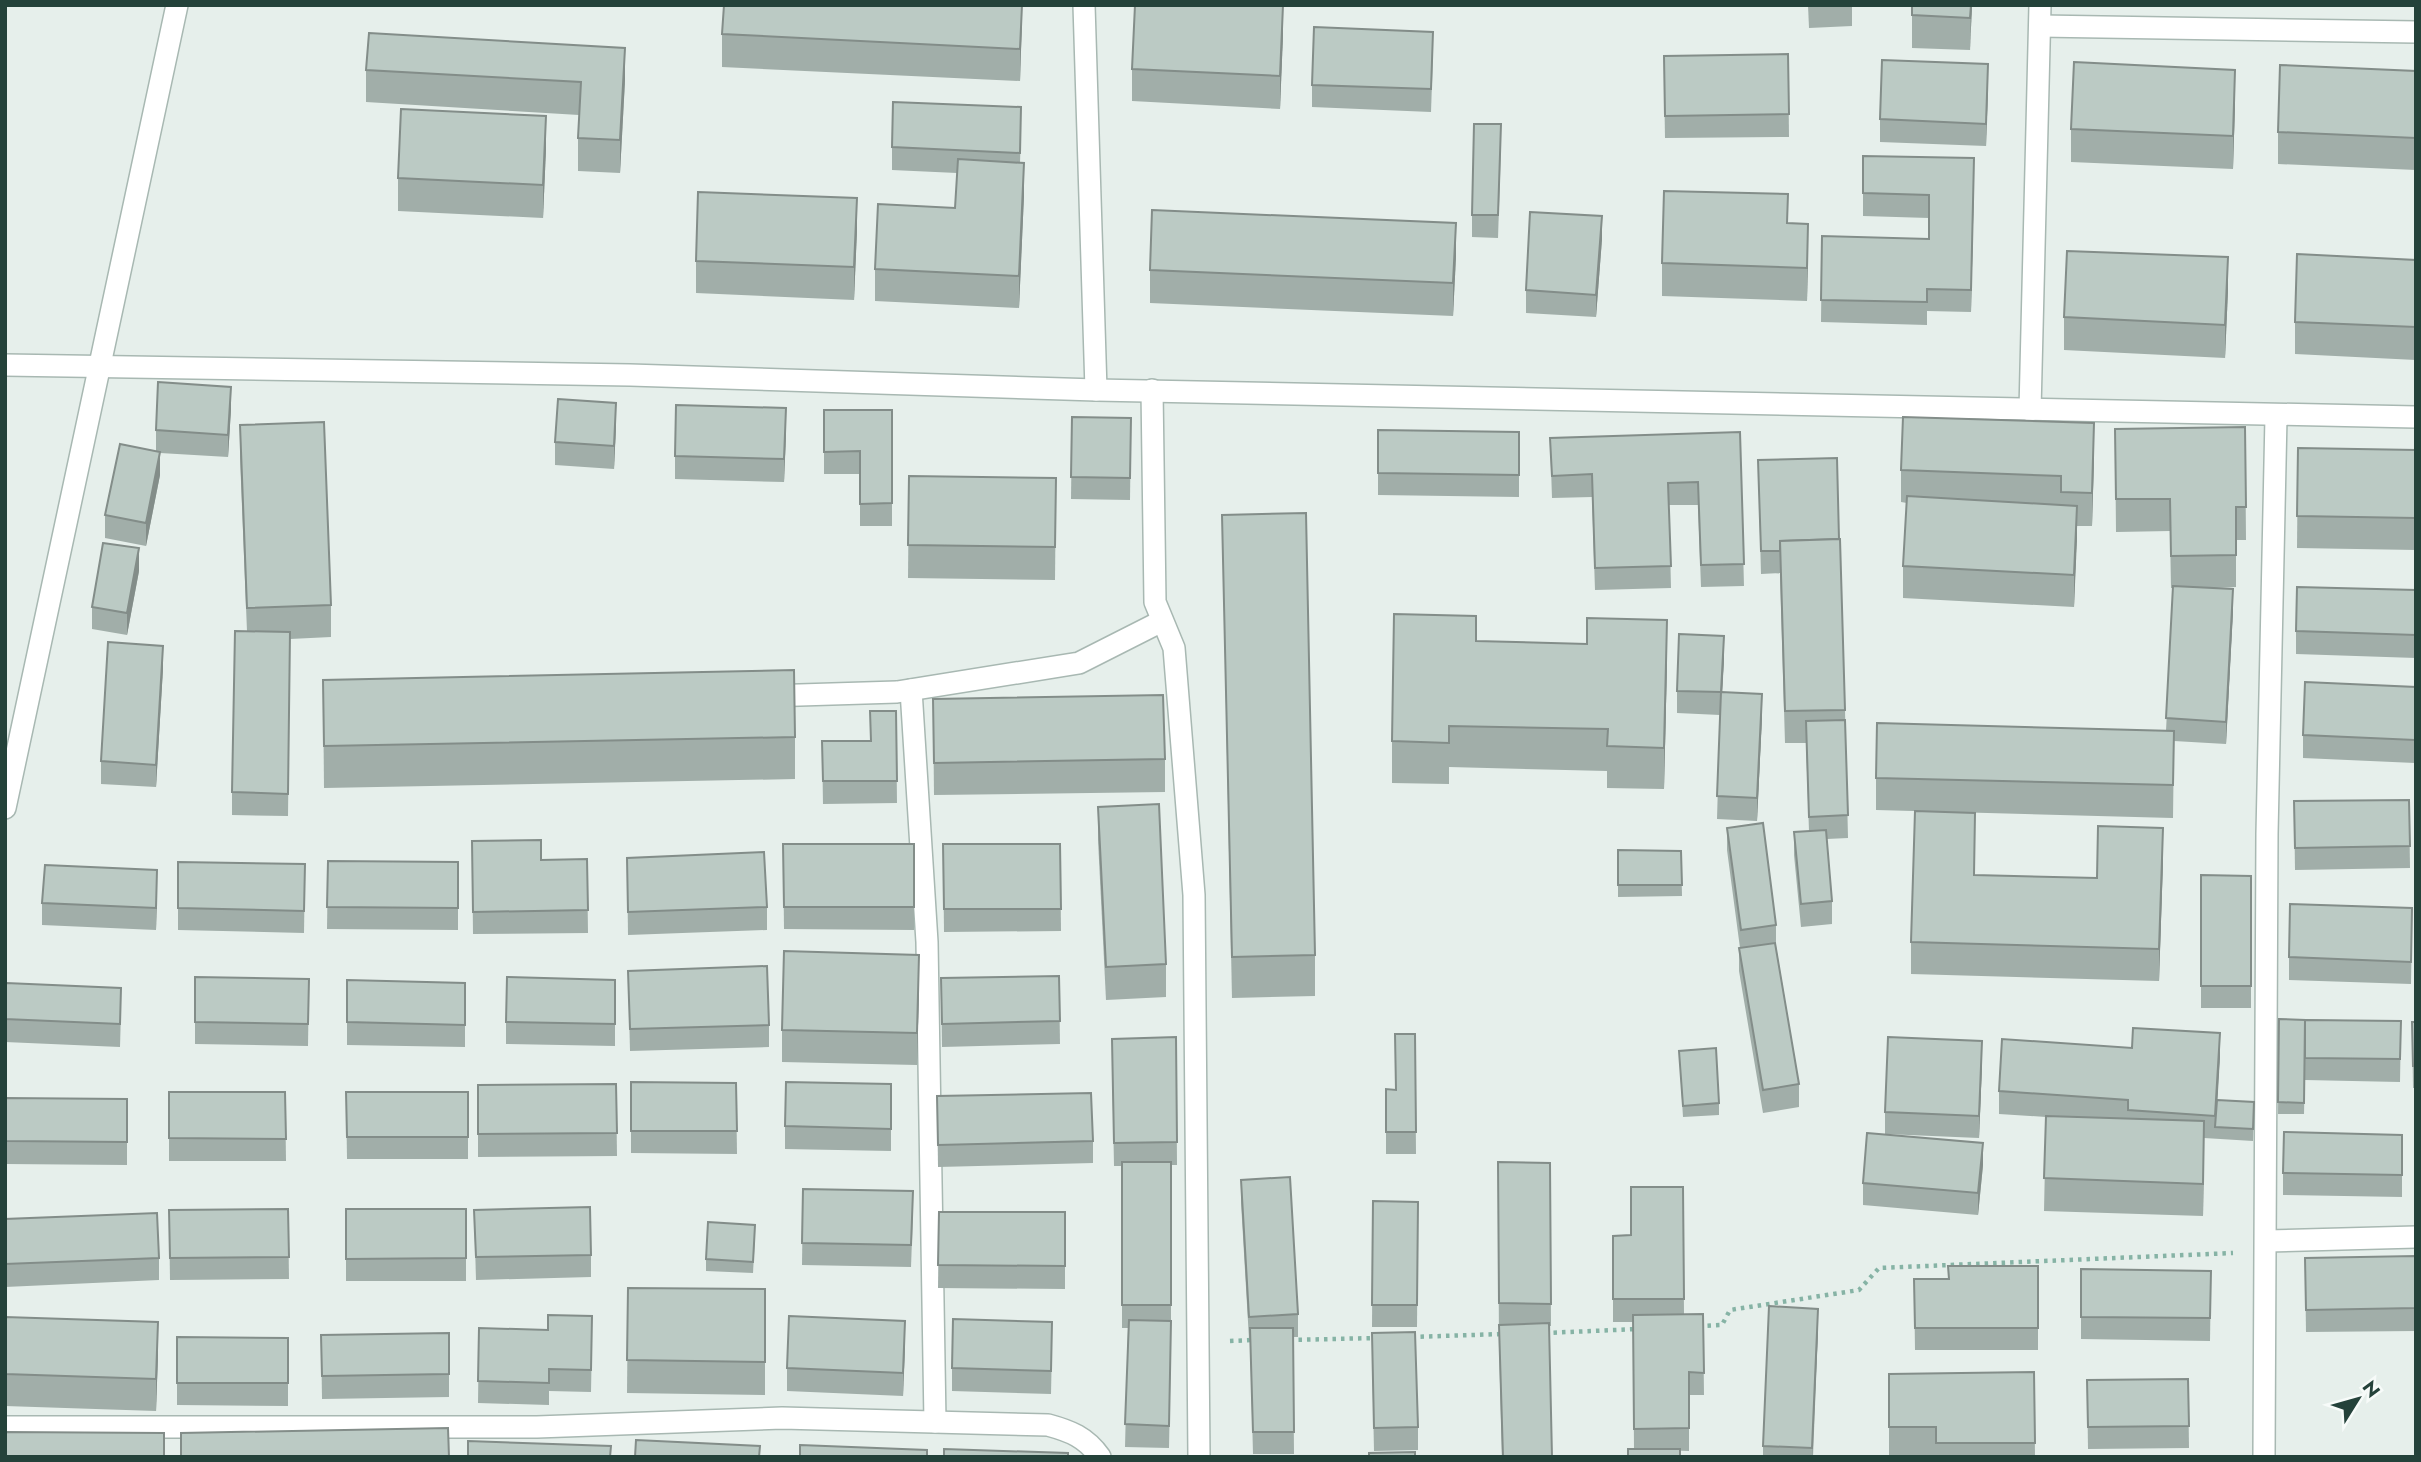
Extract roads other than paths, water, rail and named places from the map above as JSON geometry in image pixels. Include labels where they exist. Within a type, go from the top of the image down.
[{"type":"street","points":[[5,808],[177,5]]},
{"type":"street","points":[[1084,5],[1096,390]]},
{"type":"street","points":[[2030,410],[2040,15],[2416,32]]},
{"type":"street","points":[[5,365],[630,375],[1096,390],[2276,417],[2416,417]]},
{"type":"street","points":[[1152,390],[1155,602],[1174,648],[1194,895],[1199,1457]]},
{"type":"street","points":[[2264,1457],[2267,834],[2276,417]]},
{"type":"street","points":[[744,696],[911,690],[1079,663],[1162,621]]},
{"type":"street","points":[[911,690],[927,942],[935,1422]]},
{"type":"street","points":[[2267,1246],[2416,1237]]},
{"type":"street","points":[[5,1427],[537,1427],[782,1418],[1048,1424],[1072,1432],[1091,1444],[1100,1457]]}]
